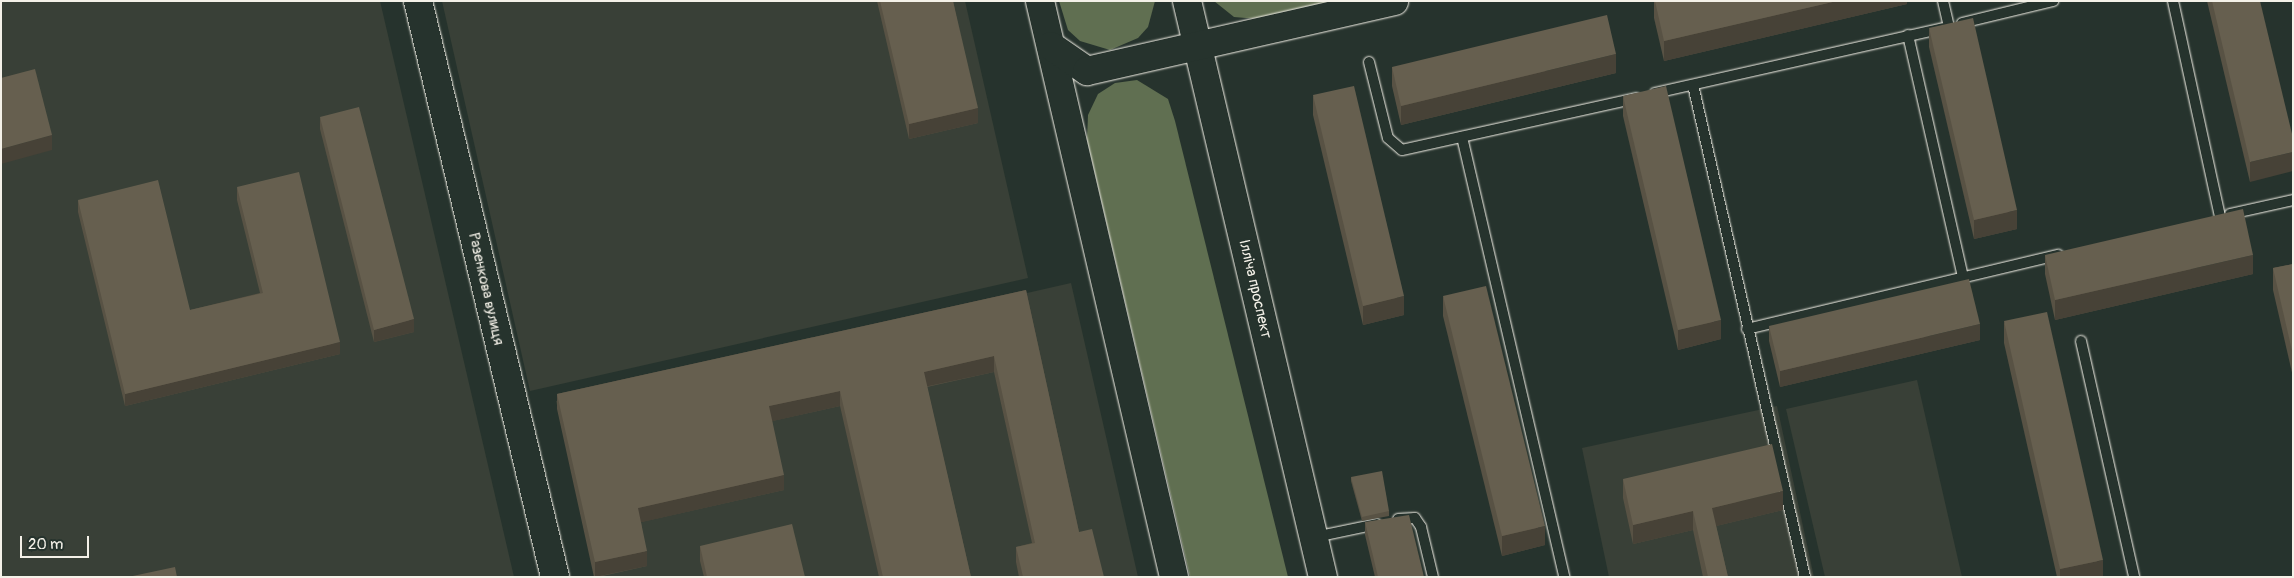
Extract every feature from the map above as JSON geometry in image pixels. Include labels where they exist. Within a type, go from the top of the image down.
[{"type":"main road","name":"Разенкова вулиця","points":[[418,1],[555,577]]},
{"type":"main road","points":[[1040,1],[1174,577]]},
{"type":"main road","name":"Ілліча проспект","points":[[1187,1],[1324,577]]},
{"type":"main road","points":[[1051,46],[1087,71],[1394,1]]},
{"type":"lane","points":[[1943,1],[1949,26]]},
{"type":"lane","points":[[1369,62],[1388,138],[1402,150],[1908,36],[2053,1]]},
{"type":"lane","points":[[2173,1],[2215,217],[2293,200]]},
{"type":"lane","points":[[1908,36],[1963,278]]},
{"type":"lane","points":[[1693,84],[1805,577]]},
{"type":"lane","points":[[1462,137],[1564,577]]},
{"type":"lane","points":[[1748,330],[2068,253]]},
{"type":"lane","points":[[2081,341],[2134,577]]},
{"type":"lane","points":[[1314,537],[1415,518],[1433,577]]},
{"type":"shaded area","points":[[1,1],[380,1],[514,577],[1,577]]},
{"type":"shaded area","points":[[442,1],[965,1],[1028,278],[530,391]]},
{"type":"shaded area","points":[[1071,283],[1138,577],[598,577],[556,401]]},
{"type":"shaded area","points":[[1917,380],[1962,577],[1825,577],[1786,409]]},
{"type":"shaded area","points":[[1777,406],[1814,577],[1609,577],[1582,448]]},
{"type":"green space","points":[[1059,1],[1155,1],[1148,27],[1138,38],[1110,50],[1080,41],[1068,30]]},
{"type":"green space","points":[[1214,1],[1334,1],[1258,19],[1234,17]]},
{"type":"green space","points":[[1137,80],[1168,99],[1175,121],[1288,577],[1190,577],[1087,140],[1088,115],[1098,94],[1115,83]]},
{"type":"building","points":[[880,1],[953,1],[978,108],[909,124]]},
{"type":"building","points":[[1655,1],[1837,1],[1664,41]]},
{"type":"building","points":[[2212,1],[2260,1],[2293,138],[2293,152],[2250,162]]},
{"type":"building","points":[[1607,15],[1616,54],[1401,106],[1392,67]]},
{"type":"building","points":[[1973,18],[2017,210],[1974,220],[1929,28]]},
{"type":"building","points":[[35,69],[52,135],[1,149],[1,78]]},
{"type":"building","points":[[1354,86],[1404,296],[1363,306],[1313,95]]},
{"type":"building","points":[[1666,86],[1721,320],[1678,330],[1623,96]]},
{"type":"building","points":[[359,107],[414,319],[374,330],[320,117]]},
{"type":"building","points":[[299,172],[340,342],[125,394],[78,200],[158,180],[190,310],[263,293],[237,187]]},
{"type":"building","points":[[2243,209],[2253,255],[2055,300],[2045,255]]},
{"type":"building","points":[[2293,264],[2293,355],[2273,268]]},
{"type":"building","points":[[1969,279],[1980,324],[1780,371],[1769,326]]},
{"type":"building","points":[[1486,286],[1545,526],[1502,536],[1443,296]]},
{"type":"building","points":[[1026,290],[1079,532],[1092,529],[1104,577],[1023,577],[1016,547],[1035,543],[994,356],[924,372],[971,577],[883,577],[840,391],[769,406],[784,475],[638,508],[647,551],[595,562],[557,394]]},
{"type":"building","points":[[2047,312],[2103,560],[2060,569],[2004,321]]},
{"type":"building","points":[[1772,444],[1783,491],[1712,508],[1728,577],[1708,577],[1693,511],[1633,525],[1623,479]]},
{"type":"building","points":[[1382,471],[1389,511],[1362,517],[1351,477]]},
{"type":"building","points":[[1409,515],[1424,577],[1378,577],[1365,522]]},
{"type":"building","points":[[792,524],[805,577],[707,577],[700,546]]},
{"type":"building","points":[[175,567],[177,577],[128,577]]}]
